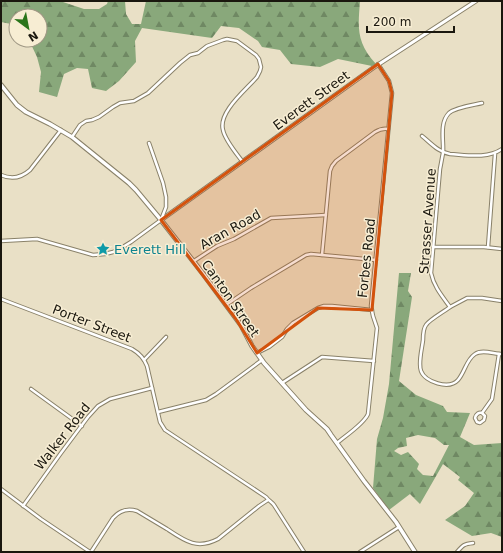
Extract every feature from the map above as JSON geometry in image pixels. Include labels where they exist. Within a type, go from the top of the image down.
[{"type":"main road","name":"Canton Street","points":[[1,85],[17,106],[72,137],[130,185],[194,261],[241,325],[262,360],[306,410],[327,429],[416,552]]},
{"type":"street","name":"Everett Street","points":[[161,220],[378,64],[476,1]]},
{"type":"street","points":[[72,137],[80,125],[86,121],[98,117],[113,106],[134,101],[148,93],[190,55],[198,53],[207,46],[227,39],[237,41],[258,57],[261,68],[256,79],[228,109],[222,124],[224,134],[242,161]]},
{"type":"street","name":"Forbes Road","points":[[337,443],[367,418],[374,361],[377,328],[372,310],[392,93],[389,81],[378,64]]},
{"type":"street","name":"Strasser Avenue","points":[[450,307],[438,292],[433,281],[431,268],[440,169],[443,152],[444,124],[450,113],[482,103]]},
{"type":"street","points":[[322,255],[330,171],[332,166],[336,161],[375,132],[388,128]]},
{"type":"street","points":[[1,175],[12,179],[26,174],[61,130]]},
{"type":"street","points":[[422,136],[436,148],[450,154],[490,155],[495,154],[502,149]]},
{"type":"street","points":[[1,241],[37,239],[52,242],[93,255],[105,254],[118,250],[131,242],[161,220],[166,207],[166,197],[163,183],[149,143]]},
{"type":"street","points":[[488,247],[495,154]]},
{"type":"street","name":"Aran Road","points":[[194,261],[217,246],[237,237],[271,218],[326,215]]},
{"type":"street","points":[[434,247],[488,247],[502,249]]},
{"type":"street","points":[[226,305],[260,282],[306,255],[311,254],[376,260]]},
{"type":"street","points":[[482,413],[485,416],[484,420],[482,422],[477,422],[475,416],[477,413],[482,413],[492,399],[500,354],[479,352],[475,354],[467,362],[458,379],[452,384],[440,384],[424,376],[421,372],[420,368],[423,335],[425,326],[450,307],[467,298],[482,298],[502,301]]},
{"type":"street","name":"Porter Street","points":[[1,299],[132,349],[144,360]]},
{"type":"street","points":[[257,353],[269,347],[282,337],[294,323],[318,308],[332,306],[372,310]]},
{"type":"street","points":[[166,337],[144,360],[162,425],[167,432],[265,496],[274,505],[304,552]]},
{"type":"street","points":[[282,384],[322,357],[374,361]]},
{"type":"street","points":[[158,412],[206,400],[262,360]]},
{"type":"street","name":"Walker Road","points":[[23,506],[93,411],[103,402],[112,398],[152,388]]},
{"type":"street","points":[[31,389],[82,426]]},
{"type":"street","points":[[1,489],[90,552],[113,518],[122,511],[137,511],[184,540],[194,544],[201,544],[218,539],[268,500]]},
{"type":"street","points":[[360,552],[399,527]]},
{"type":"street","points":[[457,552],[462,545],[473,543]]},
{"type":"highlighted area","points":[[378,64],[389,81],[392,93],[372,310],[318,308],[257,353],[236,319],[161,220]]},
{"type":"green space","points":[[1,1],[60,1],[84,9],[99,9],[107,4],[108,1],[125,1],[126,14],[132,24],[141,24],[146,1],[360,1],[359,27],[362,42],[369,56],[376,64],[372,66],[338,59],[320,67],[291,64],[280,50],[262,47],[258,41],[239,28],[221,26],[212,38],[142,28],[135,41],[136,62],[119,81],[106,91],[92,88],[88,69],[77,68],[64,74],[57,97],[39,92],[41,72],[33,48],[48,48],[48,8],[8,8],[8,23],[1,22]]},
{"type":"green space","points":[[399,273],[411,273],[408,291],[412,297],[399,381],[416,395],[443,406],[447,412],[470,413],[460,437],[474,445],[502,443],[502,537],[491,533],[472,536],[445,520],[465,506],[474,493],[458,480],[460,477],[443,464],[420,504],[410,494],[389,510],[373,488],[377,439],[383,418],[389,384]],"holes":[[[418,435],[435,438],[444,445],[449,445],[433,476],[423,475],[417,469],[419,464],[408,452],[401,455],[394,451],[398,448],[407,446],[406,438]]]},
{"type":"place","name":"Everett Hill","points":[[103,249]]}]
